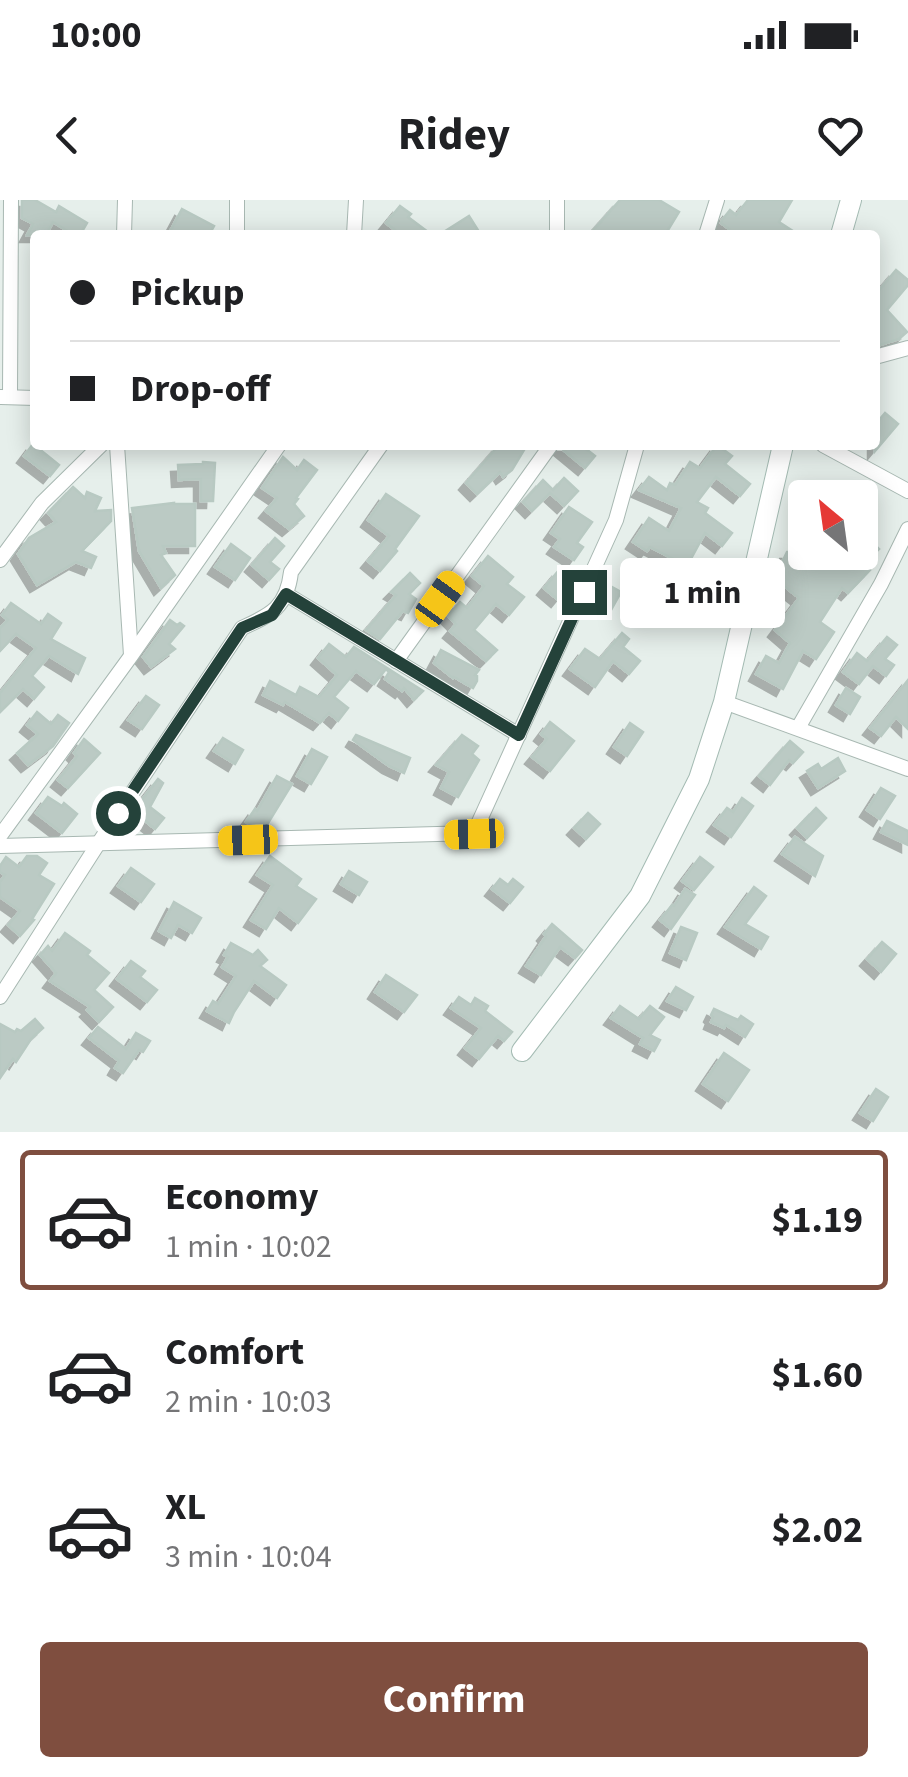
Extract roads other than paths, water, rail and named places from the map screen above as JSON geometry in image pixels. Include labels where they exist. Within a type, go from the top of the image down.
[{"type":"street","points":[[11,200],[5,397],[30,398]]},
{"type":"street","points":[[124,200],[124,230]]},
{"type":"street","points":[[237,200],[237,230]]},
{"type":"street","points":[[354,230],[356,200]]},
{"type":"street","points":[[557,200],[557,230]]},
{"type":"street","points":[[708,230],[718,200]]},
{"type":"street","points":[[842,230],[851,200]]},
{"type":"street","points":[[880,356],[908,348]]},
{"type":"street","points":[[0,560],[42,503],[96,450]]},
{"type":"street","points":[[118,450],[131,656]]},
{"type":"street","points":[[0,836],[275,450]]},
{"type":"street","points":[[0,997],[242,628],[272,615],[289,589],[291,572],[376,450]]},
{"type":"street","points":[[396,660],[547,450]]},
{"type":"street","points":[[0,846],[474,834],[616,520],[637,450]]},
{"type":"street","points":[[522,1052],[640,896],[700,779],[724,702],[782,450]]},
{"type":"street","points":[[832,450],[908,491]]},
{"type":"street","points":[[798,728],[908,529]]},
{"type":"street","points":[[286,594],[519,735]]},
{"type":"street","points":[[724,702],[903,767],[908,751]]}]
